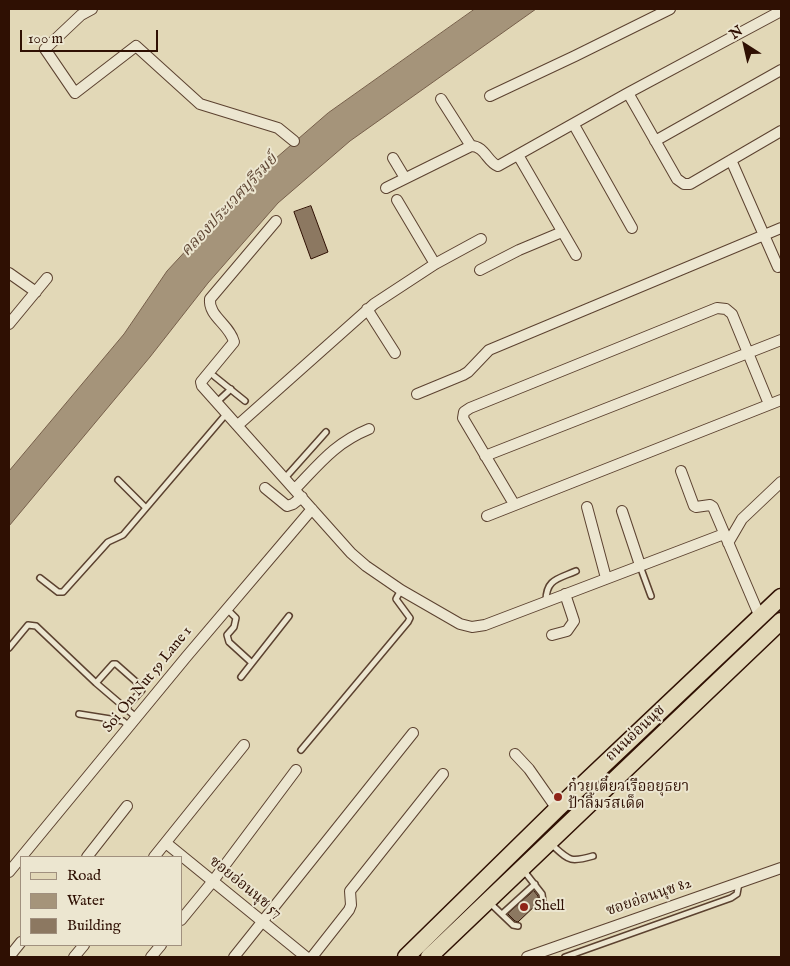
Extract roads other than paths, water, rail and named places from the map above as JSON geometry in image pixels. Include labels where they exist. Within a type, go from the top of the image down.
[{"type":"main road","name":"ถนนอ่อนนุช","points":[[406,957],[557,809],[781,597]]},
{"type":"main road","name":"ถนนอ่อนนุช","points":[[429,957],[781,621]]},
{"type":"main road","points":[[718,657],[729,670]]},
{"type":"street","points":[[92,9],[81,15],[45,49],[75,94],[136,46],[200,104],[278,128],[294,141]]},
{"type":"street","points":[[490,96],[669,9]]},
{"type":"street","points":[[386,188],[471,146],[477,146],[483,150],[492,163],[498,166],[628,93],[781,11]]},
{"type":"street","points":[[655,141],[781,70]]},
{"type":"street","points":[[628,93],[677,179],[684,184],[690,184],[781,131]]},
{"type":"street","points":[[441,99],[471,146]]},
{"type":"street","points":[[574,125],[632,228]]},
{"type":"street","points":[[518,155],[576,255]]},
{"type":"street","points":[[393,158],[405,178]]},
{"type":"street","points":[[731,160],[778,267]]},
{"type":"street","points":[[397,200],[434,264]]},
{"type":"street","points":[[276,221],[210,299],[211,310],[233,336],[234,342],[201,382],[202,386],[361,562],[401,590],[460,624],[472,627],[484,625],[640,565],[726,539],[742,520],[781,482]]},
{"type":"street","points":[[417,394],[468,372],[489,350],[781,228]]},
{"type":"street","points":[[480,270],[519,250],[562,232]]},
{"type":"street","points":[[238,425],[370,307],[434,264],[481,239]]},
{"type":"street","points":[[9,273],[36,292]]},
{"type":"street","points":[[9,324],[47,278]]},
{"type":"street","points":[[370,307],[395,353]]},
{"type":"street","points":[[514,504],[463,418],[464,412],[717,308],[726,309],[732,314],[769,404]]},
{"type":"street","points":[[485,456],[781,340]]},
{"type":"street","points":[[487,516],[781,400]]},
{"type":"street","points":[[265,488],[287,506],[293,504],[299,493],[337,446],[368,429]]},
{"type":"street","points":[[681,471],[694,506],[710,505],[713,507],[760,617]]},
{"type":"street","points":[[587,506],[606,578]]},
{"type":"street","name":"Soi On Nut 59 Lane 1","points":[[30,854],[133,722],[312,509]]},
{"type":"street","points":[[622,511],[640,565]]},
{"type":"street","points":[[552,635],[567,630],[574,621],[565,594]]},
{"type":"street","points":[[234,957],[413,733]]},
{"type":"street","points":[[155,856],[244,745]]},
{"type":"street","points":[[515,754],[529,769],[557,809]]},
{"type":"street","points":[[182,919],[213,881],[296,770]]},
{"type":"street","points":[[312,957],[349,910],[351,905],[350,891],[444,774]]},
{"type":"street","points":[[88,856],[127,806]]},
{"type":"street","name":"ซอยอ่อนนุช 57","points":[[166,843],[306,957]]},
{"type":"street","name":"Soi On Nut 59 Lane 1","points":[[9,872],[20,863]]},
{"type":"street","name":"ซอยอ่อนนุช 82","points":[[528,957],[781,868]]},
{"type":"street","points":[[9,957],[20,943]]},
{"type":"street","points":[[74,957],[83,946]]},
{"type":"street","points":[[151,957],[161,946]]},
{"type":"lane","points":[[214,376],[245,401]]},
{"type":"lane","points":[[217,402],[230,389]]},
{"type":"lane","points":[[40,578],[58,592],[63,592],[108,542],[124,534],[227,413]]},
{"type":"lane","points":[[285,478],[326,432]]},
{"type":"lane","points":[[118,480],[146,508]]},
{"type":"lane","points":[[640,565],[651,596]]},
{"type":"lane","points":[[546,601],[548,585],[576,571]]},
{"type":"lane","points":[[301,750],[408,622],[410,618],[396,599],[401,590]]},
{"type":"lane","points":[[227,609],[236,618],[234,627],[227,636],[228,642],[252,663]]},
{"type":"lane","points":[[241,677],[289,616]]},
{"type":"lane","points":[[9,648],[28,625],[36,626],[126,709],[133,722]]},
{"type":"lane","points":[[96,683],[113,664],[116,664],[142,688],[126,709]]},
{"type":"lane","points":[[79,714],[133,722]]},
{"type":"lane","points":[[549,842],[570,860],[576,861],[594,856]]},
{"type":"lane","points":[[522,868],[542,894],[543,901]]},
{"type":"lane","points":[[566,957],[731,898],[737,894],[739,883]]},
{"type":"lane","points":[[502,914],[535,884]]},
{"type":"lane","points":[[488,901],[513,926],[518,926]]},
{"type":"water","name":"คลองประเวศบุรีรมย์","points":[[475,9],[536,9],[350,141],[278,203],[208,283],[150,357],[9,526],[9,471],[124,334],[167,271],[253,178],[328,113]]},
{"type":"place","name":"ก๋วยเตี๋ยวเรืออยุธยา ป้าลิ้มรสเด็ด","points":[[558,797]]},
{"type":"place","name":"Shell","points":[[524,907]]}]
